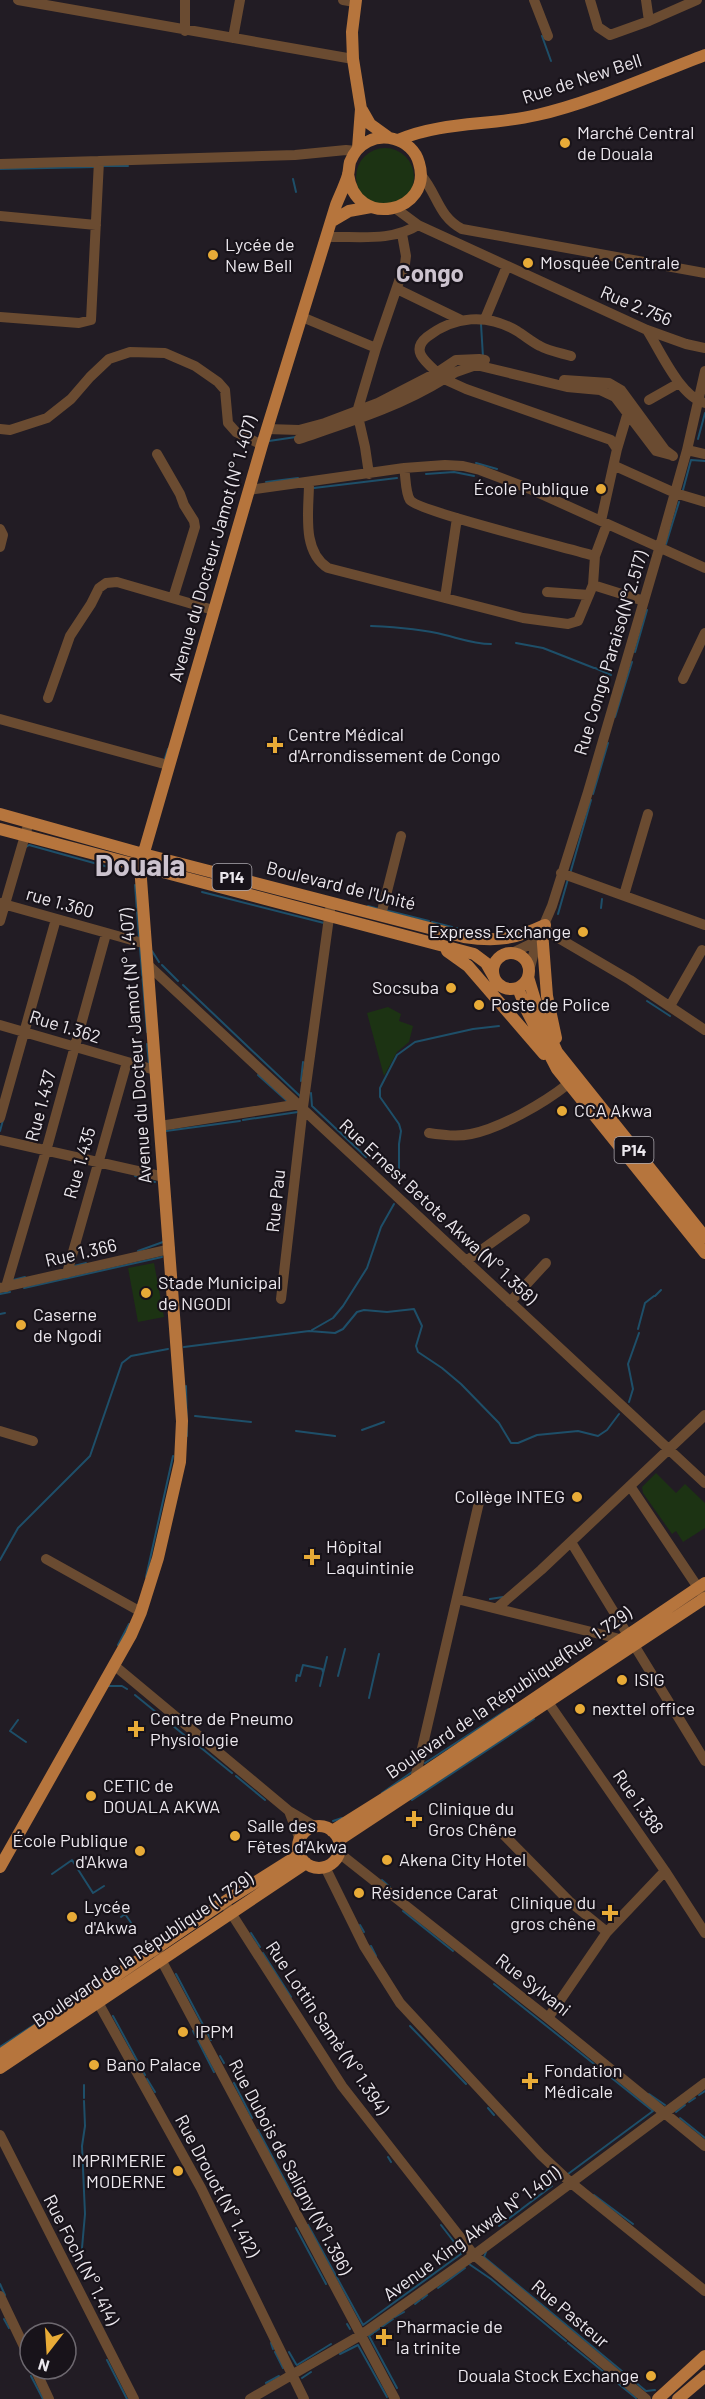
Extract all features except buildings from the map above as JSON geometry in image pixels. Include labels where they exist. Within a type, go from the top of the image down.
[{"type":"main road","points":[[351,1],[353,59],[361,109],[357,150],[349,170],[354,194],[371,207],[395,208],[410,200],[416,192],[421,176],[420,166],[413,150],[370,124],[361,109]]},
{"type":"main road","name":"Rue de New Bell","points":[[393,139],[428,129],[517,119],[560,109],[705,55]]},
{"type":"main road","points":[[357,150],[372,139],[393,139]]},
{"type":"main road","name":"Avenue du Docteur Jamot (N° 1.407)","points":[[0,1867],[115,1666],[141,1612],[158,1558],[180,1462],[182,1421],[141,860],[264,439],[349,170]]},
{"type":"main road","points":[[332,220],[348,211],[371,207]]},
{"type":"main road","name":"Boulevard de l'Unité","points":[[0,814],[27,830]]},
{"type":"main road","name":"Boulevard de l'Unité","points":[[0,829],[27,830],[141,860],[329,917],[439,946]]},
{"type":"main road","name":"Boulevard de l'Unité","points":[[141,860],[331,903],[464,937]]},
{"type":"main road","points":[[464,937],[489,940],[542,931],[547,996],[558,1061]]},
{"type":"main road","name":"P14","points":[[464,937],[511,953]]},
{"type":"main road","points":[[439,946],[468,966],[558,1061]]},
{"type":"main road","name":"P14","points":[[439,946],[474,954],[486,963],[494,977]]},
{"type":"main road","points":[[511,953],[524,958],[529,974],[518,988],[503,987],[494,977],[495,963],[498,958],[511,953]]},
{"type":"main road","name":"P14","points":[[529,974],[537,1010],[568,1084],[705,1254]]},
{"type":"main road","name":"P14","points":[[518,988],[558,1061],[705,1237]]},
{"type":"main road","name":"Boulevard de la République(Rue 1.729)","points":[[337,1841],[545,1697],[624,1637],[704,1593]]},
{"type":"main road","name":"Boulevard de la République(Rue 1.729)","points":[[545,1697],[631,1648],[704,1593]]},
{"type":"main road","points":[[316,1827],[326,1827],[337,1841],[334,1862],[325,1867],[315,1867],[303,1859],[300,1840],[305,1832],[316,1827]]},
{"type":"main road","name":"Boulevard de la République (1.729)","points":[[0,2068],[95,1997],[303,1859]]},
{"type":"main road","name":"Boulevard de la République (1.729)","points":[[0,2055],[95,1997]]},
{"type":"main road","points":[[658,2399],[705,2356]]},
{"type":"main road","points":[[678,2399],[705,2376]]},
{"type":"street","points":[[18,0],[68,4],[185,30],[353,59]]},
{"type":"street","points":[[185,0],[185,30]]},
{"type":"street","points":[[233,38],[240,0]]},
{"type":"street","points":[[534,0],[548,36]]},
{"type":"street","points":[[590,0],[598,27],[610,35],[697,0]]},
{"type":"street","points":[[646,0],[649,21]]},
{"type":"street","points":[[0,164],[357,150]]},
{"type":"street","points":[[331,152],[349,170]]},
{"type":"street","points":[[0,317],[79,323],[91,320],[99,161]]},
{"type":"street","points":[[421,176],[432,190],[442,213],[450,222],[462,229],[705,273]]},
{"type":"street","name":"Rue 2.756","points":[[395,208],[418,225],[647,330],[686,344],[705,348]]},
{"type":"street","points":[[0,216],[96,225]]},
{"type":"street","points":[[327,237],[402,234],[418,225]]},
{"type":"street","points":[[369,474],[358,416],[376,348],[406,256],[402,234]]},
{"type":"street","points":[[485,319],[507,266]]},
{"type":"street","points":[[397,289],[460,320]]},
{"type":"street","points":[[302,317],[376,348]]},
{"type":"street","points":[[571,356],[542,347],[504,324],[485,319],[460,320],[437,329],[422,341],[418,348],[418,353],[441,376],[512,405],[606,437],[618,449]]},
{"type":"street","points":[[647,330],[680,383],[702,402]]},
{"type":"street","points":[[0,429],[10,430],[47,418],[71,399],[109,359],[130,352],[165,353],[195,366],[218,382],[225,390],[228,423],[236,432],[264,439],[358,416]]},
{"type":"street","points":[[298,439],[417,394],[441,376],[456,360],[479,358],[568,381],[609,383],[621,390],[671,455]]},
{"type":"street","points":[[441,376],[476,365],[488,366],[567,387],[600,390],[615,397],[656,451],[671,455],[684,463]]},
{"type":"street","name":"Rue Congo Paraiso(N°2.517)","points":[[529,974],[588,792],[644,601],[702,402],[705,371]]},
{"type":"street","points":[[649,400],[680,383]]},
{"type":"street","points":[[309,483],[310,543],[322,564],[333,570],[523,618],[568,624],[578,621],[591,590],[595,556],[628,412]]},
{"type":"street","points":[[687,450],[705,454]]},
{"type":"street","points":[[157,454],[194,521],[195,527],[173,598]]},
{"type":"street","points":[[249,490],[404,468],[445,465],[480,470],[530,489],[705,567]]},
{"type":"street","points":[[615,466],[675,493],[705,502]]},
{"type":"street","points":[[404,468],[409,498],[413,502],[457,518],[595,556]]},
{"type":"street","points":[[445,598],[457,518]]},
{"type":"street","points":[[0,529],[3,535],[0,547]]},
{"type":"street","points":[[48,698],[70,636],[99,588],[106,583],[117,582],[213,610]]},
{"type":"street","points":[[547,592],[591,590],[644,601]]},
{"type":"street","points":[[682,679],[705,633]]},
{"type":"street","points":[[0,718],[168,765]]},
{"type":"street","points":[[624,895],[648,814]]},
{"type":"street","points":[[27,830],[129,856],[130,860],[32,835],[27,830]]},
{"type":"street","points":[[0,921],[2,904],[27,830]]},
{"type":"street","points":[[381,915],[401,836]]},
{"type":"street","points":[[560,877],[624,895],[705,925]]},
{"type":"street","name":"Rue Pau","points":[[281,1299],[301,1106],[331,903]]},
{"type":"street","name":"rue 1.360","points":[[2,904],[146,945]]},
{"type":"street","points":[[0,1118],[56,920]]},
{"type":"street","points":[[511,953],[542,931],[670,1006],[705,1030]]},
{"type":"street","name":"Rue 1.437","points":[[3,1287],[46,1151],[106,934]]},
{"type":"street","points":[[670,1006],[702,950]]},
{"type":"street","name":"Rue Ernest Betote Akwa (N° 1.358)","points":[[148,964],[705,1483]]},
{"type":"street","name":"Rue 1.362","points":[[0,1025],[155,1070]]},
{"type":"street","name":"Rue 1.435","points":[[67,1273],[127,1062]]},
{"type":"street","points":[[429,1133],[454,1136],[478,1132],[522,1113],[568,1084]]},
{"type":"street","points":[[160,1126],[301,1106]]},
{"type":"street","points":[[0,1140],[164,1177]]},
{"type":"street","points":[[466,1261],[525,1219]]},
{"type":"street","name":"Rue 1.366","points":[[3,1287],[170,1249]]},
{"type":"street","points":[[510,1302],[546,1263]]},
{"type":"street","points":[[497,1608],[571,1542],[705,1415]]},
{"type":"street","points":[[0,1431],[33,1441]]},
{"type":"street","points":[[630,1486],[704,1593]]},
{"type":"street","points":[[418,1783],[480,1498]]},
{"type":"street","points":[[571,1542],[624,1637],[705,1761]]},
{"type":"street","points":[[46,1559],[141,1612]]},
{"type":"street","points":[[457,1599],[624,1637]]},
{"type":"street","points":[[115,1666],[289,1811],[316,1827]]},
{"type":"street","name":"Rue 1.388","points":[[545,1697],[705,1933]]},
{"type":"street","points":[[289,1811],[300,1840]]},
{"type":"street","points":[[502,1834],[572,1904],[607,1932]]},
{"type":"street","name":"Rue Sylvani","points":[[337,1841],[705,2146]]},
{"type":"street","points":[[325,1867],[364,1946],[400,2003],[532,2146],[570,2182],[705,2291]]},
{"type":"street","points":[[548,2018],[607,1932],[665,1871]]},
{"type":"street","name":"Rue Lottin Samè (N° 1.394)","points":[[228,1908],[342,2086],[474,2255]]},
{"type":"street","name":"Rue Dubois de Saligny (N°1.396)","points":[[158,1954],[396,2399]]},
{"type":"street","name":"Rue Drouot (N° 1.412)","points":[[95,1997],[201,2188],[304,2399]]},
{"type":"street","name":"Avenue King Akwa( N° 1.401)","points":[[250,2399],[361,2335],[474,2255],[705,2083]]},
{"type":"street","name":"Rue Foch (N° 1.414)","points":[[0,2135],[134,2399]]},
{"type":"street","name":"Rue Pasteur","points":[[474,2255],[646,2399]]},
{"type":"street","points":[[0,2296],[18,2334]]},
{"type":"street","points":[[41,2381],[49,2399]]},
{"type":"green space","points":[[385,148],[396,150],[409,161],[414,177],[412,188],[401,201],[385,206],[374,204],[361,193],[356,177],[358,166],[369,153]]},
{"type":"green space","points":[[388,1007],[401,1014],[399,1021],[413,1026],[409,1042],[397,1052],[384,1076],[367,1013]]},
{"type":"green space","name":"Stade Municipal de NGODI","points":[[154,1263],[164,1317],[138,1322],[128,1268]]},
{"type":"green space","points":[[656,1473],[676,1493],[685,1484],[705,1503],[705,1528],[683,1542],[676,1531],[672,1534],[643,1493],[642,1487]]},
{"type":"waterway","points":[[542,36],[551,61]]},
{"type":"waterway","points":[[101,166],[128,166]]},
{"type":"waterway","points":[[0,169],[96,167]]},
{"type":"waterway","points":[[293,179],[296,192]]},
{"type":"waterway","points":[[481,324],[483,357]]},
{"type":"waterway","points":[[698,439],[705,413]]},
{"type":"waterway","points":[[269,441],[296,437]]},
{"type":"waterway","points":[[683,490],[691,460],[705,461]]},
{"type":"waterway","points":[[476,463],[497,469]]},
{"type":"waterway","points":[[426,474],[454,472],[474,476]]},
{"type":"waterway","points":[[266,482],[298,478]]},
{"type":"waterway","points":[[314,488],[397,478]]},
{"type":"waterway","points":[[666,544],[679,502]]},
{"type":"waterway","points":[[635,652],[647,610]]},
{"type":"waterway","points":[[371,626],[418,630],[491,644]]},
{"type":"waterway","points":[[516,643],[543,648],[594,668]]},
{"type":"waterway","points":[[615,717],[632,662]]},
{"type":"waterway","points":[[595,668],[611,675]]},
{"type":"waterway","points":[[593,794],[608,743]]},
{"type":"waterway","points":[[164,761],[168,749]]},
{"type":"waterway","points":[[570,874],[591,800]]},
{"type":"waterway","points":[[26,847],[29,845],[112,868]]},
{"type":"waterway","points":[[558,914],[568,879]]},
{"type":"waterway","points":[[135,885],[139,937]]},
{"type":"waterway","points":[[202,892],[324,923]]},
{"type":"waterway","points":[[601,908],[602,899]]},
{"type":"waterway","points":[[368,906],[379,909]]},
{"type":"waterway","points":[[385,910],[429,921]]},
{"type":"waterway","points":[[432,922],[452,927]]},
{"type":"waterway","points":[[456,928],[461,929]]},
{"type":"waterway","points":[[464,930],[473,932]]},
{"type":"waterway","points":[[140,948],[147,1032]]},
{"type":"waterway","points":[[152,951],[159,962]]},
{"type":"waterway","points":[[162,965],[178,981]]},
{"type":"waterway","points":[[183,985],[300,1096]]},
{"type":"waterway","points":[[647,1001],[670,1016]]},
{"type":"waterway","points":[[399,1182],[401,1131],[399,1124],[380,1097],[380,1088],[397,1055],[415,1042],[473,1029],[499,1026]]},
{"type":"waterway","points":[[147,1044],[149,1064]]},
{"type":"waterway","points":[[301,1081],[303,1062]]},
{"type":"waterway","points":[[258,1075],[287,1101]]},
{"type":"waterway","points":[[311,1093],[312,1106],[366,1157]]},
{"type":"waterway","points":[[243,1120],[298,1112]]},
{"type":"waterway","points":[[0,1131],[3,1120]]},
{"type":"waterway","points":[[166,1131],[240,1121]]},
{"type":"waterway","points":[[135,1176],[155,1182]]},
{"type":"waterway","points":[[312,1330],[333,1318],[343,1306],[367,1268],[381,1227],[394,1204]]},
{"type":"waterway","points":[[138,1251],[163,1242]]},
{"type":"waterway","points":[[24,1288],[162,1257]]},
{"type":"waterway","points":[[74,1266],[86,1263]]},
{"type":"waterway","points":[[13,1280],[25,1277]]},
{"type":"waterway","points":[[655,1296],[661,1290]]},
{"type":"waterway","points":[[0,1294],[10,1292]]},
{"type":"waterway","points":[[638,1329],[645,1303],[654,1296]]},
{"type":"waterway","points":[[184,1347],[309,1331],[335,1333],[343,1329],[357,1312],[414,1309],[422,1326],[416,1346],[418,1352],[461,1384],[499,1423],[511,1443],[518,1443],[537,1435],[578,1431],[598,1436],[607,1430],[619,1414]]},
{"type":"waterway","points":[[0,1314],[5,1313]]},
{"type":"waterway","points":[[629,1402],[633,1389],[628,1364],[639,1333]]},
{"type":"waterway","points":[[0,1560],[18,1528],[90,1456],[122,1363],[131,1356],[168,1349]]},
{"type":"waterway","points":[[186,1386],[187,1436]]},
{"type":"waterway","points":[[195,1416],[251,1422]]},
{"type":"waterway","points":[[362,1430],[384,1422]]},
{"type":"waterway","points":[[296,1431],[335,1436]]},
{"type":"waterway","points":[[146,1577],[173,1456]]},
{"type":"waterway","points":[[490,1599],[503,1597]]},
{"type":"waterway","points":[[118,1645],[129,1624]]},
{"type":"waterway","points":[[338,1676],[345,1649]]},
{"type":"waterway","points":[[369,1698],[379,1654]]},
{"type":"waterway","points":[[320,1686],[327,1657]]},
{"type":"waterway","points":[[296,1681],[303,1665],[322,1669],[323,1672]]},
{"type":"waterway","points":[[108,1686],[122,1686],[127,1689]]},
{"type":"waterway","points":[[135,1695],[194,1743]]},
{"type":"waterway","points":[[425,1763],[508,1709]]},
{"type":"waterway","points":[[412,1800],[534,1719]]},
{"type":"waterway","points":[[18,1720],[10,1731],[26,1742]]},
{"type":"waterway","points":[[200,1747],[232,1773]]},
{"type":"waterway","points":[[382,1793],[412,1772]]},
{"type":"waterway","points":[[236,1776],[265,1800]]},
{"type":"waterway","points":[[333,1821],[342,1818]]},
{"type":"waterway","points":[[52,1874],[72,1860],[93,1893],[104,1886]]},
{"type":"waterway","points":[[382,1880],[390,1887]]},
{"type":"waterway","points":[[403,1911],[453,1951]]},
{"type":"waterway","points":[[121,1917],[125,1914],[134,1927]]},
{"type":"waterway","points":[[360,1925],[364,1932]]},
{"type":"waterway","points":[[251,1933],[260,1947]]},
{"type":"waterway","points":[[371,1946],[376,1956]]},
{"type":"waterway","points":[[263,1953],[291,1997]]},
{"type":"waterway","points":[[176,1974],[211,2040]]},
{"type":"waterway","points":[[494,1984],[653,2111],[568,2174]]},
{"type":"waterway","points":[[113,2016],[145,2075]]},
{"type":"waterway","points":[[0,2047],[43,2019]]},
{"type":"waterway","points":[[410,2026],[466,2084]]},
{"type":"waterway","points":[[193,2031],[214,2072]]},
{"type":"waterway","points":[[220,2056],[224,2063]]},
{"type":"waterway","points":[[147,2079],[155,2092]]},
{"type":"waterway","points":[[234,2083],[252,2118]]},
{"type":"waterway","points":[[84,2085],[84,2098]]},
{"type":"waterway","points":[[699,2095],[705,2091]]},
{"type":"waterway","points":[[649,2094],[665,2105]]},
{"type":"waterway","points":[[689,2102],[695,2098]]},
{"type":"waterway","points":[[82,2248],[85,2214],[82,2146],[85,2126],[84,2101]]},
{"type":"waterway","points":[[676,2112],[685,2105]]},
{"type":"waterway","points":[[488,2108],[494,2115]]},
{"type":"waterway","points":[[680,2118],[705,2138]]},
{"type":"waterway","points":[[258,2130],[293,2196]]},
{"type":"waterway","points":[[388,2157],[391,2162]]},
{"type":"waterway","points":[[499,2226],[552,2186]]},
{"type":"waterway","points":[[594,2195],[633,2224]]},
{"type":"waterway","points":[[308,2225],[363,2325],[461,2254],[441,2225]]},
{"type":"waterway","points":[[296,2228],[326,2284]]},
{"type":"waterway","points":[[82,2251],[82,2269]]},
{"type":"waterway","points":[[486,2252],[484,2257],[646,2391],[655,2390]]},
{"type":"waterway","points":[[469,2264],[491,2279],[566,2341]]},
{"type":"waterway","points":[[438,2288],[465,2268]]},
{"type":"waterway","points":[[0,2284],[5,2295]]},
{"type":"waterway","points":[[422,2299],[427,2295]]},
{"type":"waterway","points":[[415,2304],[420,2300]]},
{"type":"waterway","points":[[395,2317],[404,2312]]},
{"type":"waterway","points":[[4,2319],[9,2328]]},
{"type":"waterway","points":[[393,2319],[369,2336],[397,2388]]},
{"type":"waterway","points":[[347,2324],[350,2329]]},
{"type":"waterway","points":[[271,2343],[273,2349]]},
{"type":"waterway","points":[[568,2343],[636,2398]]},
{"type":"waterway","points":[[297,2365],[331,2344]]},
{"type":"waterway","points":[[340,2354],[358,2345],[387,2397]]},
{"type":"waterway","points":[[275,2352],[283,2368]]},
{"type":"waterway","points":[[289,2352],[296,2364]]},
{"type":"waterway","points":[[107,2360],[127,2399]]},
{"type":"waterway","points":[[302,2378],[311,2372]]},
{"type":"waterway","points":[[266,2383],[279,2376]]},
{"type":"waterway","points":[[34,2381],[43,2399]]},
{"type":"place","name":"Marché Central de Douala","points":[[565,143]]},
{"type":"place","name":"Lycée de New Bell","points":[[213,255]]},
{"type":"place","name":"Mosquée Centrale","points":[[528,263]]},
{"type":"place","name":"École Publique","points":[[601,489]]},
{"type":"place","name":"Centre Médical d'Arrondissement de Congo","points":[[275,745]]},
{"type":"place","name":"Express Exchange","points":[[583,932]]},
{"type":"place","name":"Socsuba","points":[[451,988]]},
{"type":"place","name":"Poste de Police","points":[[479,1005]]},
{"type":"place","name":"CCA Akwa","points":[[562,1111]]},
{"type":"place","name":"Stade Municipal de NGODI","points":[[146,1293]]},
{"type":"place","name":"Caserne de Ngodi","points":[[21,1325]]},
{"type":"place","name":"Collège INTEG","points":[[577,1497]]},
{"type":"place","name":"Hôpital Laquintinie","points":[[312,1557]]},
{"type":"place","name":"ISIG","points":[[622,1680]]},
{"type":"place","name":"nexttel office","points":[[580,1709]]},
{"type":"place","name":"Centre de Pneumo Physiologie","points":[[136,1729]]},
{"type":"place","name":"CETIC de DOUALA AKWA","points":[[91,1796]]},
{"type":"place","name":"Clinique du Gros Chêne","points":[[414,1819]]},
{"type":"place","name":"Salle des Fêtes d'Akwa","points":[[235,1836]]},
{"type":"place","name":"École Publique d'Akwa","points":[[140,1851]]},
{"type":"place","name":"Akena City Hotel","points":[[387,1860]]},
{"type":"place","name":"Résidence Carat","points":[[359,1893]]},
{"type":"place","name":"Clinique du gros chêne","points":[[610,1913]]},
{"type":"place","name":"Lycée d'Akwa","points":[[72,1917]]},
{"type":"place","name":"IPPM","points":[[183,2032]]},
{"type":"place","name":"Bano Palace","points":[[94,2065]]},
{"type":"place","name":"Fondation Médicale","points":[[530,2081]]},
{"type":"place","name":"IMPRIMERIE MODERNE","points":[[178,2171]]},
{"type":"place","name":"Pharmacie de la trinite","points":[[384,2337]]},
{"type":"place","name":"Douala Stock Exchange","points":[[651,2376]]},
{"type":"district","name":"Congo","points":[[430,274]]},
{"type":"district","name":"Douala","points":[[140,866]]}]
